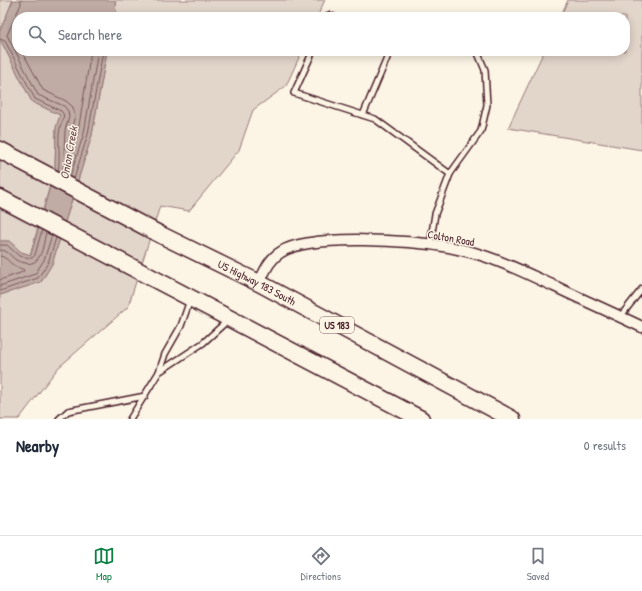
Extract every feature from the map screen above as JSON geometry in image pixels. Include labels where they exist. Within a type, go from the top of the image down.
[{"type":"highway","name":"US Highway 183 South","points":[[0,150],[161,235],[259,283],[512,419]]},
{"type":"highway","points":[[0,198],[421,419]]},
{"type":"street","name":"Colton Road","points":[[259,283],[268,263],[281,252],[297,245],[321,241],[362,240],[449,247],[514,267],[642,327]]},
{"type":"lane","points":[[311,56],[294,93],[375,119],[450,174]]},
{"type":"lane","points":[[363,115],[388,56]]},
{"type":"lane","points":[[430,245],[435,214],[450,174],[481,131],[487,105],[485,70],[479,56]]},
{"type":"lane","points":[[620,317],[642,289]]},
{"type":"lane","points":[[130,419],[159,372],[165,354],[181,326],[190,297]]},
{"type":"lane","points":[[159,372],[204,343],[230,318]]},
{"type":"lane","points":[[59,419],[68,411],[144,396]]},
{"type":"shaded area","points":[[0,0],[13,0],[0,31]]},
{"type":"shaded area","points":[[115,0],[325,0],[319,12],[116,12]]},
{"type":"shaded area","points":[[568,0],[642,0],[642,150],[508,128],[542,56],[630,56],[630,12],[562,12]]},
{"type":"shaded area","points":[[0,39],[32,102],[60,115],[56,128],[55,168],[30,255],[21,252],[9,241],[0,241]]},
{"type":"shaded area","points":[[106,56],[300,56],[286,86],[253,110],[239,150],[189,211],[160,206],[128,307],[58,368],[19,419],[0,419],[0,295],[41,282],[52,264],[92,135]]},
{"type":"water","name":"Onion Creek","points":[[13,0],[115,0],[116,12],[12,12],[12,56],[106,56],[92,135],[52,264],[41,282],[0,295],[0,241],[9,241],[21,252],[31,255],[55,168],[56,128],[60,115],[32,102],[0,39],[0,31]]}]
